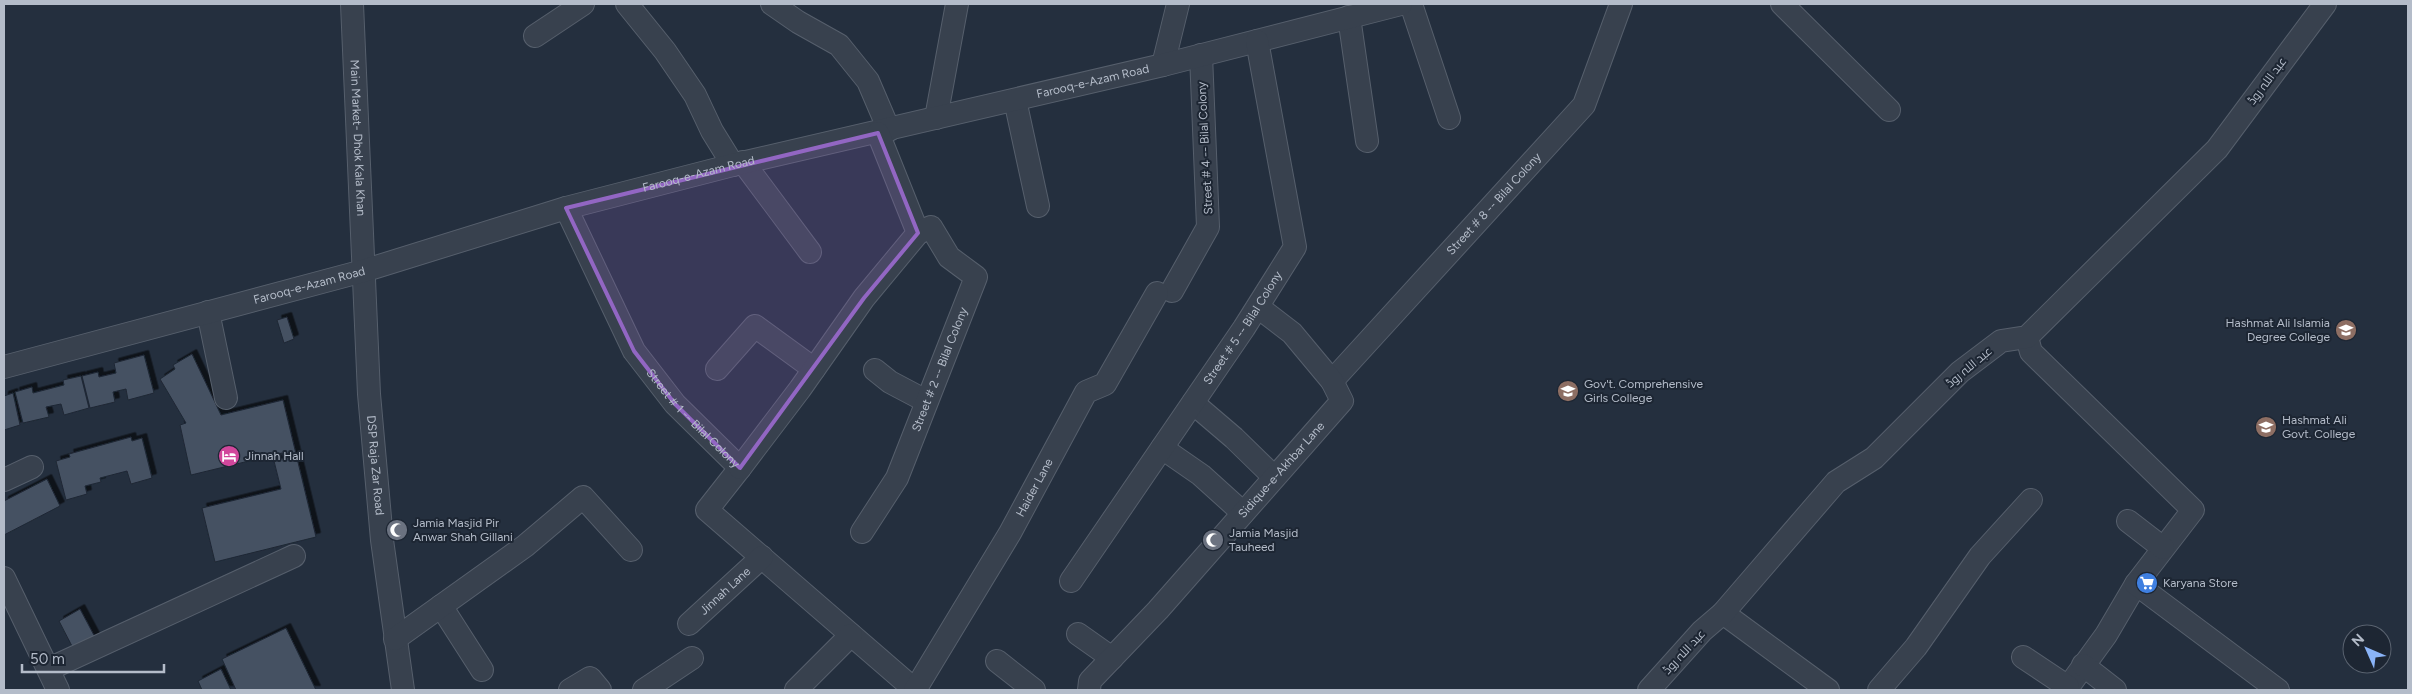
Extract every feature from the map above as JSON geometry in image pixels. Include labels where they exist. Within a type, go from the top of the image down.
[{"type":"street","name":"Main Market- Dhok Kala Khan","points":[[352,4],[363,271]]},
{"type":"street","points":[[535,36],[583,4]]},
{"type":"street","points":[[627,4],[665,51],[695,95],[712,131],[810,252]]},
{"type":"street","points":[[740,468],[864,298],[918,233],[868,82],[839,45],[798,22],[772,4]]},
{"type":"street","points":[[936,118],[957,4]]},
{"type":"street","points":[[1163,65],[1178,4]]},
{"type":"street","name":"Farooq-e-Azam Road","points":[[4,367],[363,271],[566,208],[738,163],[1163,65],[1257,41],[1346,13],[1401,4]]},
{"type":"street","points":[[1411,4],[1449,118]]},
{"type":"street","name":"Street # 8 -- Bilal Colony","points":[[1332,381],[1584,104],[1621,4]]},
{"type":"street","points":[[1782,4],[1889,110]]},
{"type":"street","name":"عبد اللہ روڈ","points":[[1649,690],[1702,631],[1723,613],[1836,482],[1874,458],[1960,372],[2000,341],[2027,337],[2217,148],[2325,4]]},
{"type":"street","points":[[1346,13],[1367,141]]},
{"type":"street","name":"Street # 5 -- Bilal Colony","points":[[1071,581],[1258,307],[1295,247],[1257,41]]},
{"type":"street","name":"Street # 4 -- Bilal Colony","points":[[1164,292],[1208,227],[1201,55]]},
{"type":"street","points":[[1015,100],[1038,206]]},
{"type":"street","name":"Street # 1 -- Bilal Colony","points":[[566,208],[634,351],[675,404],[740,468],[707,510],[915,690]]},
{"type":"street","name":"Street # 2 -- Bilal Colony","points":[[862,532],[897,478],[976,277],[949,257],[931,227],[918,233]]},
{"type":"street","name":"DSP Raja Zar Road","points":[[363,271],[369,394],[382,540],[403,690]]},
{"type":"street","name":"Haider Lane","points":[[915,690],[1001,548],[1086,392],[1105,384],[1164,292]]},
{"type":"street","points":[[1258,307],[1292,333],[1332,381]]},
{"type":"street","points":[[208,312],[226,398]]},
{"type":"street","points":[[717,369],[754,326],[814,369]]},
{"type":"street","points":[[2023,657],[2067,689],[2106,636],[2136,584],[2193,510],[2031,352],[2027,337]]},
{"type":"street","points":[[875,370],[890,382],[926,401]]},
{"type":"street","name":"Sidique-e-Akhbar Lane","points":[[1089,690],[1090,681],[1158,610],[1342,402],[1332,381]]},
{"type":"street","points":[[1193,403],[1234,438],[1274,477]]},
{"type":"street","points":[[1162,448],[1201,475],[1243,514]]},
{"type":"street","points":[[4,480],[32,467]]},
{"type":"street","points":[[395,640],[525,546],[583,497],[631,550]]},
{"type":"street","points":[[1880,690],[1916,647],[1980,556],[2031,500]]},
{"type":"street","points":[[2128,520],[2163,548]]},
{"type":"street","points":[[49,669],[294,556]]},
{"type":"street","name":"Jinnah Lane","points":[[688,624],[762,557]]},
{"type":"street","points":[[4,578],[58,690]]},
{"type":"street","points":[[2136,584],[2278,690]]},
{"type":"street","points":[[441,606],[482,670]]},
{"type":"street","points":[[1723,613],[1828,690]]},
{"type":"street","points":[[1078,634],[1112,658]]},
{"type":"street","points":[[796,690],[851,635]]},
{"type":"street","points":[[644,690],[692,658]]},
{"type":"street","points":[[997,661],[1034,690]]},
{"type":"street","points":[[2084,665],[2115,690]]},
{"type":"street","points":[[570,690],[590,678],[600,690]]},
{"type":"highlighted area","points":[[878,133],[918,233],[864,298],[740,468],[675,404],[634,351],[566,208]]},
{"type":"building","points":[[287,317],[294,339],[284,343],[277,320]]},
{"type":"building","name":"Jinnah Hall","points":[[192,354],[221,415],[283,400],[316,537],[215,562],[202,508],[281,489],[274,461],[284,458],[282,453],[191,475],[180,425],[186,423],[160,379],[175,369],[173,365]]},
{"type":"building","points":[[144,355],[154,393],[128,400],[126,389],[113,392],[115,402],[90,408],[82,376],[98,372],[99,377],[116,373],[114,363]]},
{"type":"building","points":[[81,376],[89,408],[64,415],[61,404],[46,407],[49,417],[23,423],[15,392],[32,387],[33,393],[64,385],[63,380]]},
{"type":"building","points":[[13,393],[20,425],[4,430],[4,396]]},
{"type":"building","points":[[131,437],[132,441],[142,438],[152,478],[131,484],[127,471],[100,478],[101,482],[85,486],[87,494],[66,500],[56,461],[70,457],[69,454]]},
{"type":"building","points":[[47,479],[60,506],[4,535],[4,501]]},
{"type":"building","points":[[80,609],[96,639],[74,650],[59,621]]},
{"type":"building","points":[[286,628],[316,690],[236,690],[222,659]]},
{"type":"building","points":[[221,669],[231,690],[202,690],[198,681]]},
{"type":"place","name":"Hashmat Ali Islamia Degree College","points":[[2346,330]]},
{"type":"place","name":"Gov't. Comprehensive Girls College","points":[[1568,391]]},
{"type":"place","name":"Hashmat Ali Govt. College","points":[[2266,427]]},
{"type":"place","name":"Jinnah Hall","points":[[229,456]]},
{"type":"place","name":"Jamia Masjid Pir Anwar Shah Gillani","points":[[397,530]]},
{"type":"place","name":"Jamia Masjid Tauheed","points":[[1213,540]]},
{"type":"place","name":"Karyana Store","points":[[2147,583]]}]
